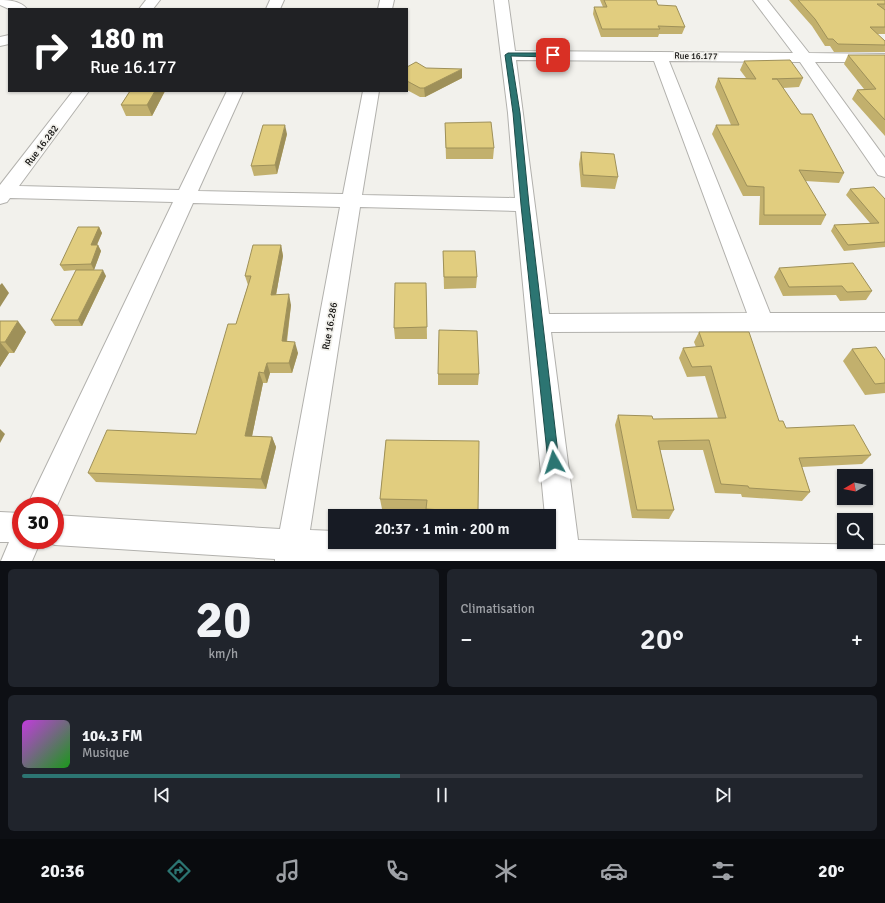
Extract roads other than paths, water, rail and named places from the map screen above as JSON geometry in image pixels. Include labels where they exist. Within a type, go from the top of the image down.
[{"type":"street","points":[[0,0],[18,8]]},
{"type":"street","points":[[147,8],[153,0]]},
{"type":"street","points":[[502,0],[516,113],[564,558]]},
{"type":"street","points":[[760,0],[805,58],[885,171]]},
{"type":"street","name":"Rue 16.177","points":[[508,55],[885,58]]},
{"type":"street","points":[[660,56],[762,322]]},
{"type":"street","name":"Rue 16.282","points":[[2,195],[80,92]]},
{"type":"street","points":[[46,497],[234,92]]},
{"type":"street","name":"Rue 16.286","points":[[292,553],[370,92]]},
{"type":"street","points":[[2,195],[185,197],[525,205]]},
{"type":"street","points":[[538,323],[885,322]]},
{"type":"street","points":[[0,527],[12,528]]},
{"type":"street","points":[[64,531],[292,553],[564,558],[876,560]]},
{"type":"street","points":[[16,561],[22,549]]}]
